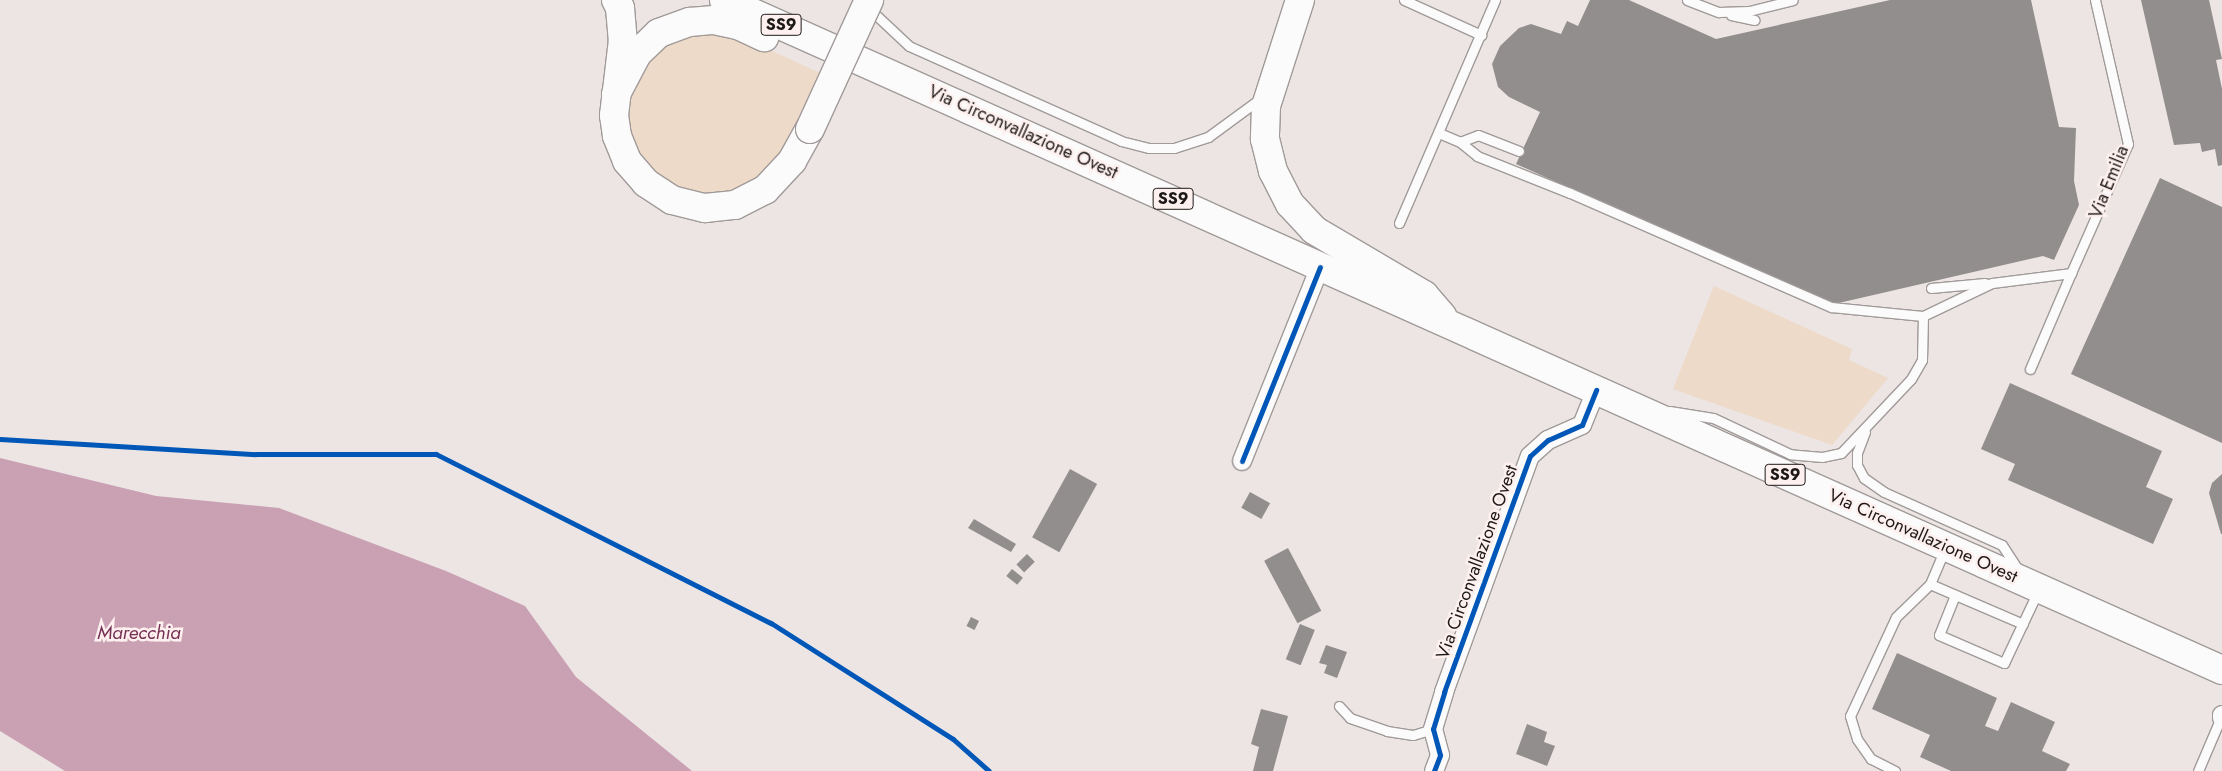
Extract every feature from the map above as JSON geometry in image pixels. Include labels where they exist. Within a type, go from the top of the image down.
[{"type":"main road","points":[[616,0],[620,8],[623,40],[614,115],[617,136],[627,161],[646,183],[672,200],[704,208],[735,205],[765,190],[792,161],[872,7]]},
{"type":"main road","name":"Via Circonvallazione Ovest","points":[[724,0],[1026,133],[1453,328],[2222,670]]},
{"type":"main road","points":[[1300,0],[1266,106],[1265,139],[1272,171],[1290,204],[1314,230],[1424,295],[1453,328]]},
{"type":"main road","points":[[616,94],[637,54],[660,33],[690,22],[714,20],[738,25],[966,128],[1026,133]]},
{"type":"street","points":[[1242,461],[1320,267]]},
{"type":"street","name":"Via Circonvallazione Ovest","points":[[1433,729],[1530,456],[1548,440],[1582,424],[1596,390]]},
{"type":"street","points":[[1433,729],[1440,755],[1434,771]]},
{"type":"lane","points":[[1404,0],[1481,35]]},
{"type":"lane","points":[[1399,223],[1496,0]]},
{"type":"lane","points":[[1687,0],[1719,12],[1754,20]]},
{"type":"lane","points":[[1719,12],[1749,11],[1792,0]]},
{"type":"lane","name":"Via Emilia","points":[[2030,369],[2128,144],[2095,0]]},
{"type":"lane","points":[[872,7],[910,46],[1121,141],[1148,148],[1174,148],[1208,137],[1234,121],[1270,91]]},
{"type":"lane","points":[[1439,133],[1460,142],[1477,156],[1570,193],[1831,308],[1923,316],[1992,283]]},
{"type":"lane","points":[[1460,142],[1478,135],[1519,151]]},
{"type":"lane","points":[[1931,288],[1992,283],[2071,273]]},
{"type":"lane","points":[[1625,403],[1713,418],[1790,454],[1822,457],[1840,453],[1866,429],[1911,379],[1922,360],[1923,316]]},
{"type":"lane","points":[[1866,429],[1857,453],[1857,465],[1864,478],[1884,492],[2002,545],[2032,585],[2023,624],[2004,663],[1939,635],[1955,595]]},
{"type":"lane","points":[[1895,771],[1871,759],[1857,739],[1850,716],[1896,617],[1930,584],[1946,546]]},
{"type":"lane","points":[[1930,584],[2023,624]]},
{"type":"lane","points":[[1339,706],[1350,718],[1387,731],[1413,735],[1433,729]]},
{"type":"lane","points":[[2198,771],[2222,716]]},
{"type":"shaded area","points":[[727,30],[820,73],[784,150],[764,172],[732,192],[690,193],[651,173],[630,142],[625,109],[630,84],[663,43],[689,31]]},
{"type":"shaded area","points":[[1714,286],[1852,349],[1849,360],[1888,378],[1832,445],[1673,389]]},
{"type":"water","name":"Marecchia","points":[[0,458],[156,496],[279,508],[446,571],[525,606],[576,677],[692,771],[65,771],[0,731]]},
{"type":"building","points":[[1590,0],[1629,0],[1716,39],[1890,0],[2031,0],[2059,127],[2076,128],[2074,181],[2079,205],[2054,260],[2043,256],[1830,305],[1516,164],[1540,112],[1509,97],[1498,87],[1492,64],[1500,46],[1519,28],[1531,24],[1561,34],[1567,21],[1578,26]]},
{"type":"building","points":[[2141,0],[2209,0],[2222,59],[2216,60],[2222,89],[2222,165],[2218,166],[2215,149],[2202,152],[2200,143],[2174,145]]},
{"type":"building","points":[[2160,178],[2222,207],[2222,443],[2071,374]]},
{"type":"building","points":[[2010,383],[2162,451],[2146,487],[2173,499],[2153,544],[2008,480],[2015,464],[1981,449]]},
{"type":"building","points":[[1070,469],[1097,484],[1059,552],[1032,537]]},
{"type":"building","points":[[2222,474],[2221,534],[2209,493],[2212,483]]},
{"type":"building","points":[[1250,492],[1270,503],[1261,519],[1241,508]]},
{"type":"building","points":[[974,519],[1016,544],[1011,552],[968,528]]},
{"type":"building","points":[[1288,548],[1321,611],[1297,623],[1264,561]]},
{"type":"building","points":[[1027,554],[1035,562],[1024,572],[1016,565]]},
{"type":"building","points":[[1012,569],[1023,578],[1017,585],[1006,576]]},
{"type":"building","points":[[971,617],[979,621],[974,630],[966,626]]},
{"type":"building","points":[[1300,624],[1315,630],[1301,665],[1286,659]]},
{"type":"building","points":[[1326,645],[1347,652],[1337,678],[1324,673],[1327,665],[1319,663]]},
{"type":"building","points":[[1897,653],[1997,698],[1985,726],[1998,731],[2011,702],[2055,722],[2042,751],[2070,764],[2066,771],[1951,771],[1920,757],[1930,735],[1872,709]]},
{"type":"building","points":[[1261,709],[1288,716],[1273,771],[1253,771],[1259,747],[1251,744]]},
{"type":"building","points":[[1527,724],[1547,732],[1544,742],[1555,746],[1547,766],[1516,754]]},
{"type":"cycle path","points":[[1242,461],[1320,267]]},
{"type":"cycle path","points":[[1434,771],[1440,755],[1433,729],[1444,692],[1530,456],[1548,440],[1582,425],[1596,390]]},
{"type":"cycle path","points":[[0,439],[256,454],[436,454],[771,623],[953,739],[989,771]]}]
